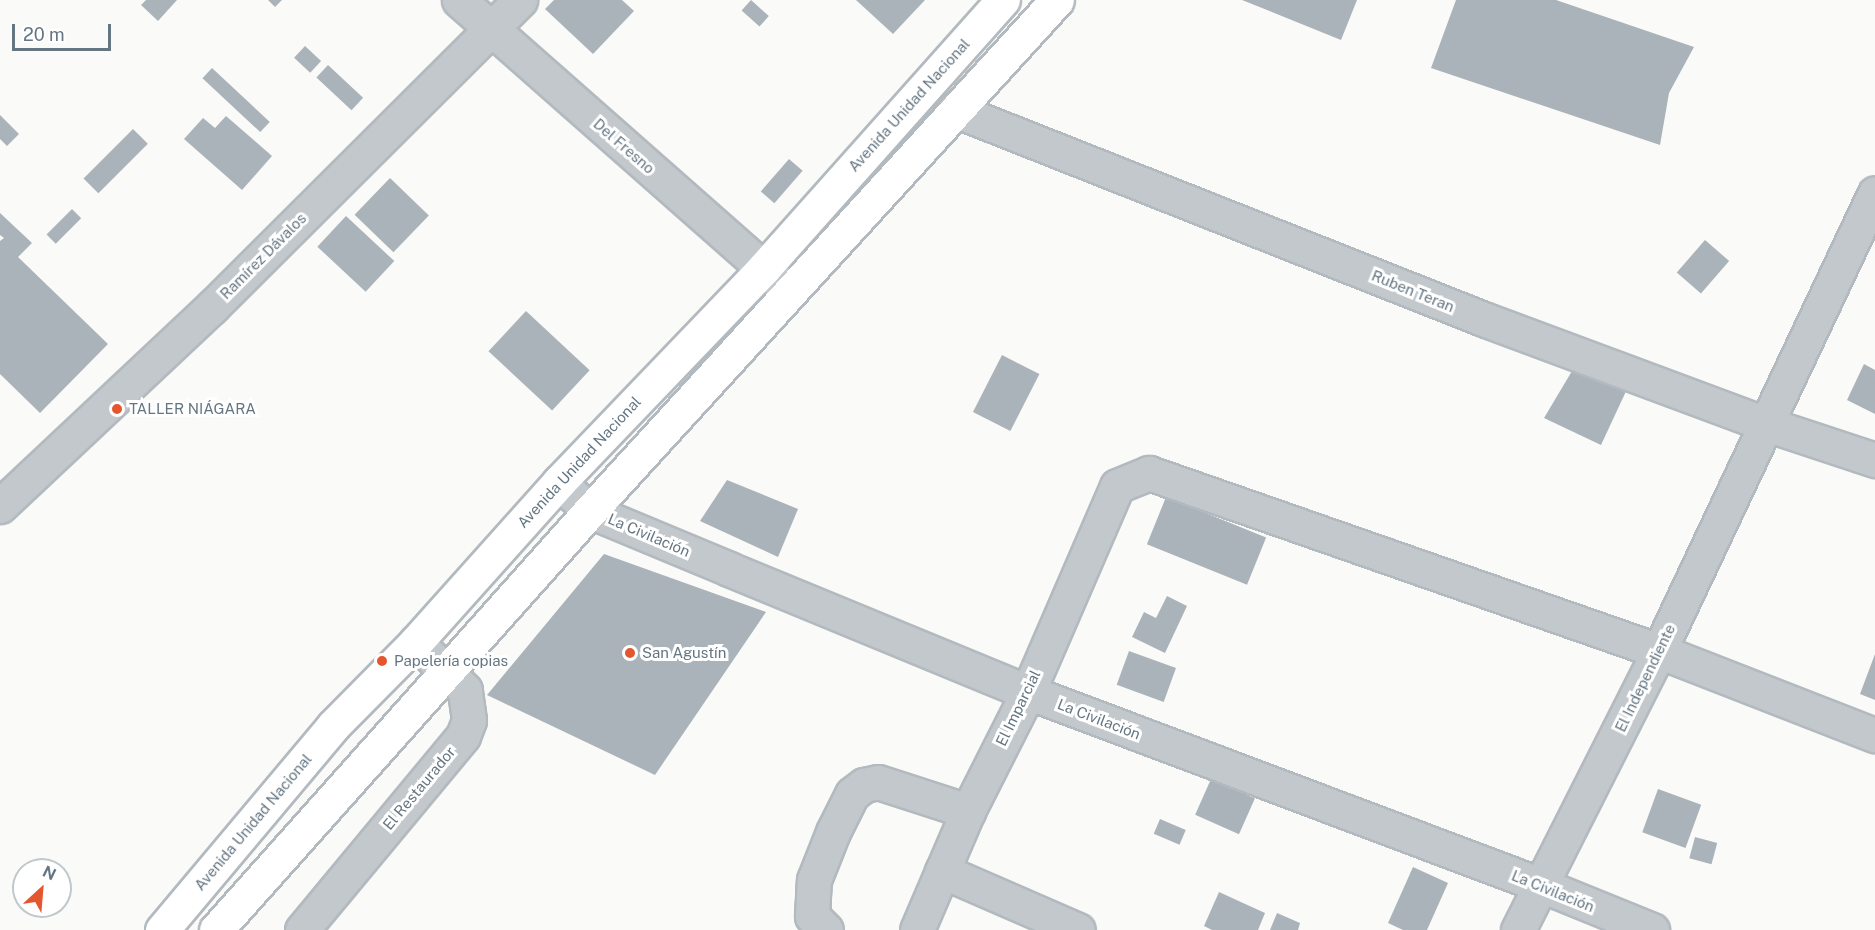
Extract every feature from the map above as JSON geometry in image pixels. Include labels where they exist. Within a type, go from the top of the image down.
[{"type":"main road","name":"Avenida Unidad Nacional","points":[[162,930],[333,726],[416,642],[559,482],[764,268],[1003,0]]},
{"type":"main road","points":[[216,930],[590,511],[1057,0]]},
{"type":"street","name":"Del Fresno","points":[[459,0],[789,291]]},
{"type":"street","name":"Ramírez Dávalos","points":[[0,506],[212,307],[520,0]]},
{"type":"street","name":"Ruben Teran","points":[[955,110],[1486,320],[1766,424],[1875,460]]},
{"type":"street","name":"El Independiente","points":[[1518,930],[1659,651],[1875,193]]},
{"type":"street","name":"El Imparcial","points":[[917,930],[968,811],[1028,692],[1117,486],[1149,473],[1659,651]]},
{"type":"street","name":"La Civilación","points":[[559,482],[590,511],[1028,692],[1541,885],[1652,930]]},
{"type":"street","name":"El Restaurador","points":[[302,930],[463,736],[469,720],[465,690],[416,642]]},
{"type":"street","points":[[1659,651],[1875,735]]},
{"type":"street","points":[[826,930],[812,916],[814,880],[833,832],[852,794],[864,785],[878,782],[905,788],[968,811]]},
{"type":"street","points":[[942,872],[1078,930]]},
{"type":"building","points":[[146,0],[177,0],[158,21],[141,5]]},
{"type":"building","points":[[268,0],[282,0],[275,7]]},
{"type":"building","points":[[554,0],[622,0],[634,11],[593,54],[545,9]]},
{"type":"building","points":[[751,0],[769,16],[759,26],[742,10]]},
{"type":"building","points":[[856,0],[925,0],[893,34]]},
{"type":"building","points":[[1242,0],[1357,0],[1341,40]]},
{"type":"building","points":[[1456,0],[1556,0],[1694,47],[1669,93],[1660,145],[1431,68]]},
{"type":"building","points":[[305,46],[321,61],[310,73],[294,58]]},
{"type":"building","points":[[328,65],[363,98],[352,110],[316,77]]},
{"type":"building","points":[[212,68],[270,122],[260,132],[202,78]]},
{"type":"building","points":[[0,115],[19,134],[7,146],[0,139]]},
{"type":"building","points":[[226,116],[272,156],[242,190],[184,139],[203,118],[215,128]]},
{"type":"building","points":[[133,129],[148,144],[98,193],[84,178]]},
{"type":"building","points":[[789,159],[803,171],[774,203],[761,191]]},
{"type":"building","points":[[390,178],[429,216],[393,252],[355,215]]},
{"type":"building","points":[[72,209],[81,218],[56,244],[47,234]]},
{"type":"building","points":[[0,213],[32,243],[18,257],[108,344],[40,413],[0,374],[0,241],[4,238],[0,235]]},
{"type":"building","points":[[346,216],[394,261],[366,292],[317,247]]},
{"type":"building","points":[[1705,240],[1729,261],[1701,293],[1677,272]]},
{"type":"building","points":[[526,311],[590,370],[552,411],[488,351]]},
{"type":"building","points":[[1002,355],[1039,374],[1010,431],[973,412]]},
{"type":"building","points":[[1864,364],[1875,370],[1875,414],[1847,400]]},
{"type":"building","points":[[1575,366],[1628,387],[1601,445],[1544,418]]},
{"type":"building","points":[[727,480],[798,509],[778,557],[700,521]]},
{"type":"building","points":[[1166,497],[1266,537],[1247,585],[1147,544]]},
{"type":"building","name":"San Agustín","points":[[604,554],[766,612],[655,775],[487,695]]},
{"type":"building","points":[[1167,596],[1187,606],[1165,653],[1132,637],[1144,612],[1156,618]]},
{"type":"building","points":[[1129,651],[1176,668],[1164,702],[1117,685]]},
{"type":"building","points":[[1875,654],[1875,700],[1860,694]]},
{"type":"building","points":[[1211,779],[1255,799],[1239,834],[1195,815]]},
{"type":"building","points":[[1658,789],[1701,805],[1685,848],[1642,832]]},
{"type":"building","points":[[1160,819],[1186,830],[1180,845],[1154,834]]},
{"type":"building","points":[[1695,837],[1717,843],[1712,864],[1689,858]]},
{"type":"building","points":[[1413,867],[1448,883],[1427,930],[1403,930],[1388,923]]},
{"type":"building","points":[[1219,892],[1265,913],[1258,930],[1212,930],[1204,926]]},
{"type":"building","points":[[1277,913],[1300,923],[1298,930],[1270,930]]},
{"type":"place","name":"TALLER NIÁGARA","points":[[117,409]]},
{"type":"place","name":"San Agustín","points":[[630,653]]},
{"type":"place","name":"Papelería copias","points":[[382,661]]}]
